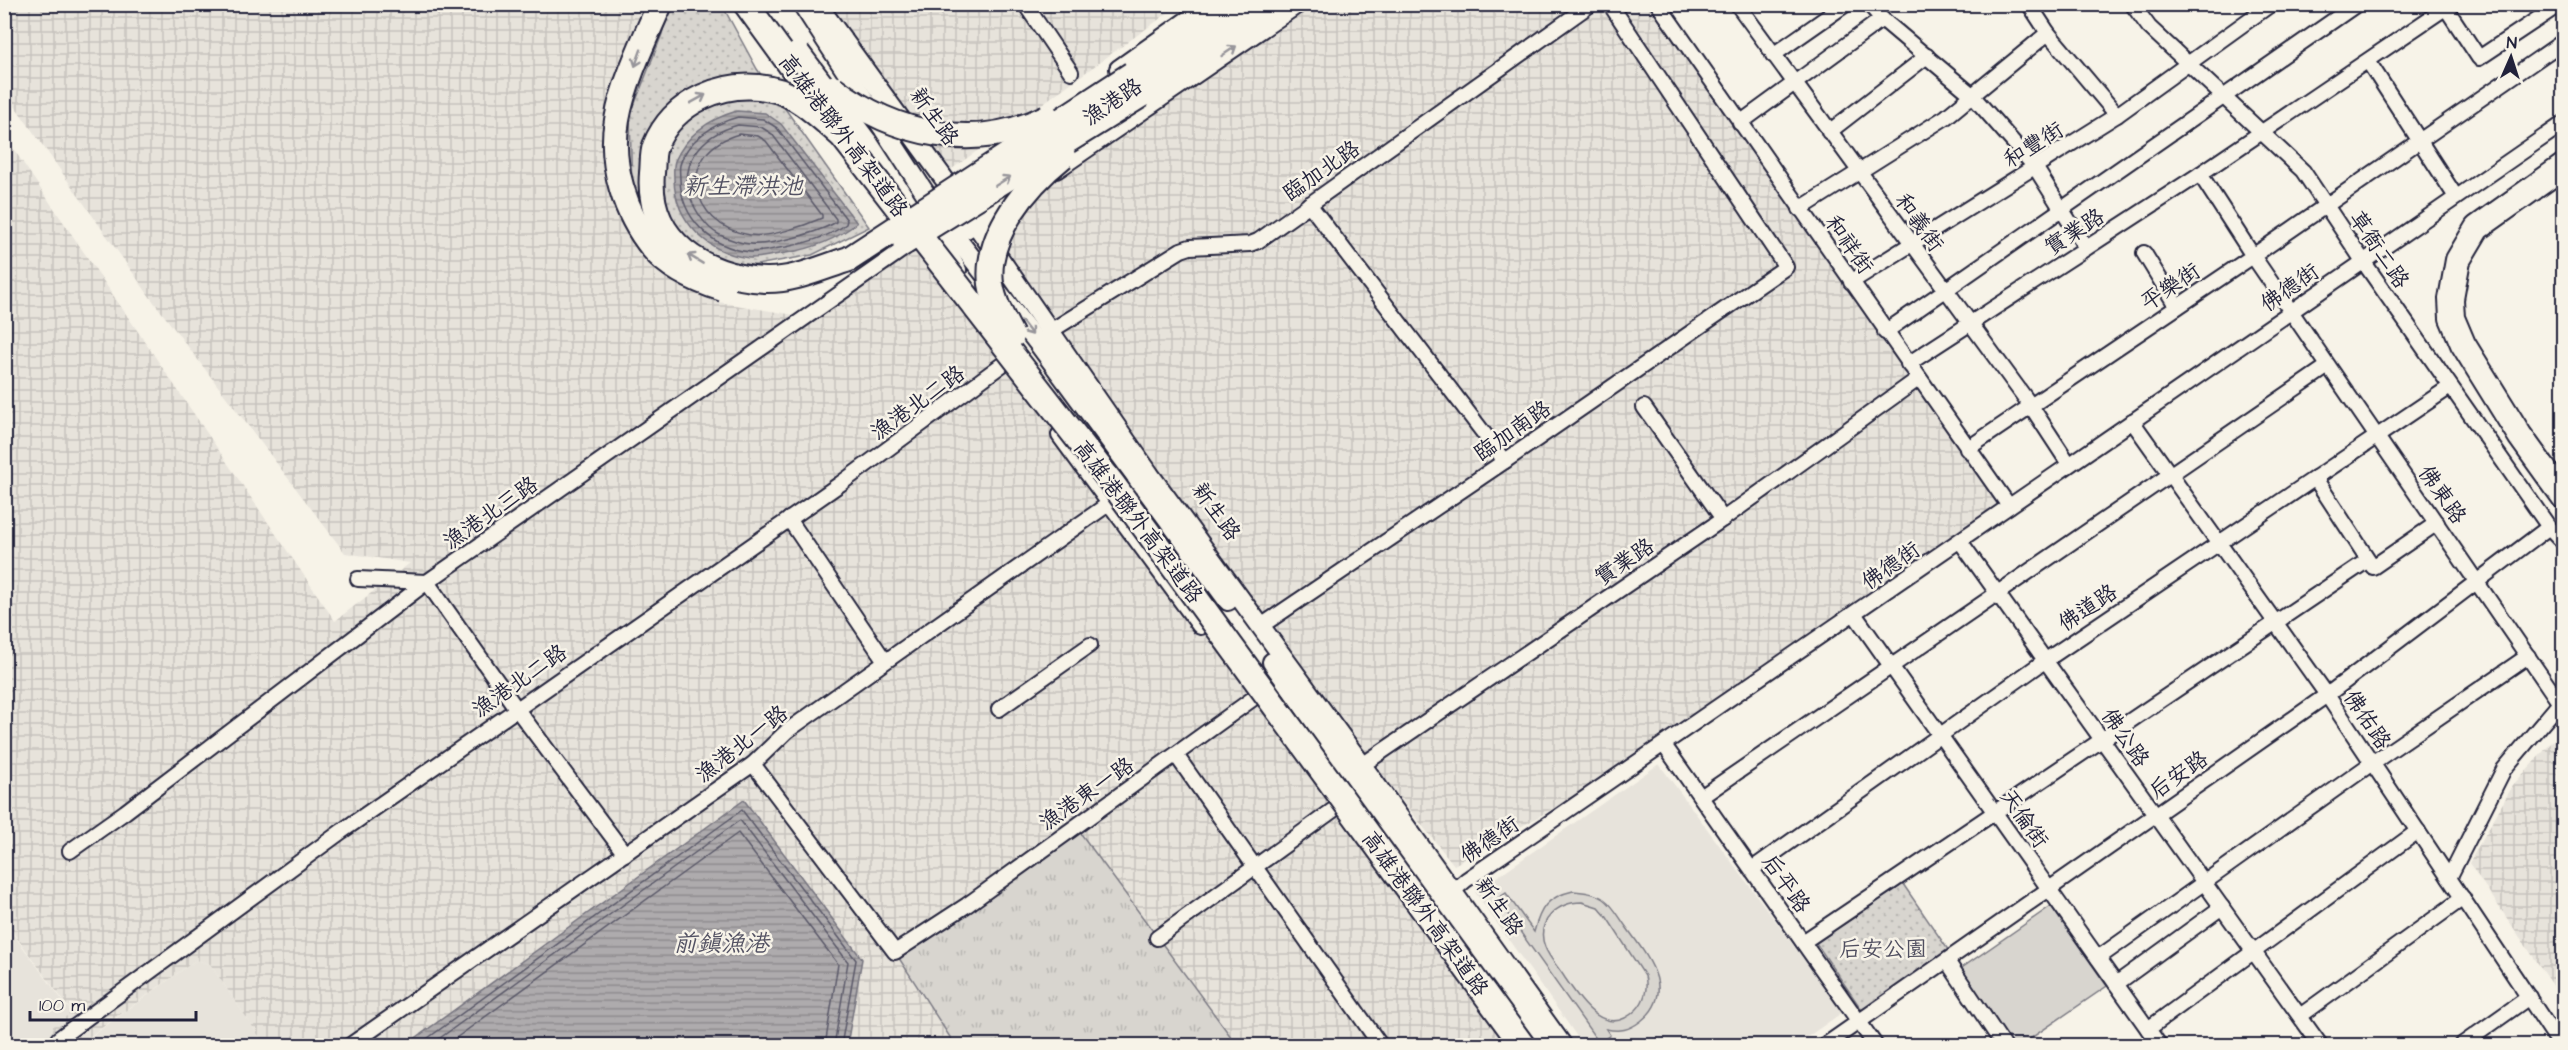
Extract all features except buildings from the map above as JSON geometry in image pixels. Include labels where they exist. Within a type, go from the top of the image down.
[{"type":"highway","points":[[660,4],[642,45],[617,120],[618,174],[634,221],[654,249],[689,276],[723,290],[749,294],[785,292],[823,284],[860,271],[1136,85]]},
{"type":"highway","name":"高雄港聯外高架道路","points":[[746,4],[842,136],[1112,483],[1523,1046]]},
{"type":"highway","name":"高雄港聯外高架道路","points":[[763,4],[1010,350],[1123,476],[1533,1046]]},
{"type":"highway","points":[[1010,350],[991,284],[992,260],[1001,231],[1016,206],[1050,167],[1136,85],[1234,4]]},
{"type":"highway","points":[[842,136],[806,106],[773,89],[742,86],[709,93],[679,110],[654,147],[650,192],[666,235],[692,259],[729,276],[767,280],[795,276],[849,259],[1272,4]]},
{"type":"highway","points":[[798,54],[824,81],[853,103],[882,119],[926,133],[951,136],[1025,128],[1136,85]]},
{"type":"highway","points":[[2564,166],[2477,228],[2457,260],[2451,300],[2452,318],[2457,333],[2474,364],[2564,497]]},
{"type":"highway","points":[[2564,182],[2513,216],[2485,240],[2478,250],[2472,267],[2465,299],[2467,315],[2475,337],[2529,423],[2564,470]]},
{"type":"street","name":"新生路","points":[[791,4],[925,203]]},
{"type":"street","name":"新生路","points":[[802,4],[939,225],[1010,350],[1110,503],[1511,1046]]},
{"type":"street","name":"新生路","points":[[817,4],[952,186]]},
{"type":"street","name":"新生路","points":[[826,4],[952,186],[969,228],[1037,342],[1149,475],[1264,624],[1292,671]]},
{"type":"street","points":[[1025,4],[1071,72]]},
{"type":"street","name":"漁港路","points":[[925,203],[1211,4]]},
{"type":"street","name":"漁港路","points":[[969,228],[1297,4]]},
{"type":"street","name":"臨加北路","points":[[1053,330],[1181,249],[1191,246],[1250,244],[1258,241],[1591,4]]},
{"type":"street","name":"臨加南路","points":[[1264,624],[1786,267],[1610,4]]},
{"type":"street","name":"和祥街","points":[[1658,4],[1885,332],[2009,506]]},
{"type":"street","name":"和義街","points":[[1737,4],[1911,245],[2031,406],[2069,464]]},
{"type":"street","points":[[1773,55],[1846,4]]},
{"type":"street","points":[[1869,4],[1882,19],[1971,94],[2035,167],[2064,210],[2086,249]]},
{"type":"street","points":[[2029,4],[2048,33],[2117,115]]},
{"type":"street","name":"草衙二路","points":[[2132,4],[2149,27],[2303,171],[2548,527],[2564,543]]},
{"type":"street","name":"和豐街","points":[[1851,282],[2117,115],[2188,65],[2254,9],[2271,4]]},
{"type":"street","points":[[1885,332],[2064,210],[2357,4]]},
{"type":"street","points":[[2448,6],[2479,58],[2560,4]]},
{"type":"street","name":"實業路","points":[[1908,364],[2200,174],[2448,6]]},
{"type":"street","points":[[1740,123],[1882,19]]},
{"type":"street","points":[[1800,208],[1946,117],[1971,94],[2048,33]]},
{"type":"street","name":"平樂街","points":[[1967,449],[2253,256],[2564,41]]},
{"type":"street","points":[[1829,132],[1927,56]]},
{"type":"street","points":[[2368,61],[2456,197]]},
{"type":"street","name":"佛德街","points":[[1450,894],[2564,123]]},
{"type":"street","points":[[2200,174],[2253,256]]},
{"type":"street","points":[[1309,204],[1505,461]]},
{"type":"street","name":"新生路","points":[[939,225],[969,228],[1053,330],[1149,475],[1450,894],[1563,1046]]},
{"type":"street","name":"漁港北三路","points":[[70,851],[125,812],[427,582],[939,225]]},
{"type":"street","points":[[2144,253],[2177,307]]},
{"type":"street","name":"佛東路","points":[[2253,256],[2528,656],[2561,700]]},
{"type":"street","name":"漁港北二路","points":[[58,1039],[333,837],[789,519],[1010,350]]},
{"type":"street","points":[[1701,797],[2328,366]]},
{"type":"street","name":"實業路","points":[[1360,766],[1723,519],[1918,379]]},
{"type":"street","name":"佛道路","points":[[1752,869],[2046,660],[2450,387]]},
{"type":"street","points":[[1644,406],[1723,519]]},
{"type":"street","name":"佛佑路","points":[[2132,421],[2277,621],[2561,1046]]},
{"type":"street","name":"漁港北一路","points":[[349,1046],[753,764],[787,731],[1149,475]]},
{"type":"street","points":[[2315,478],[2373,567],[2437,523]]},
{"type":"street","points":[[789,519],[885,661]]},
{"type":"street","name":"后安路","points":[[1824,1046],[2327,695],[2548,527]]},
{"type":"street","name":"佛公路","points":[[1960,541],[2321,1046]]},
{"type":"street","points":[[1803,942],[2368,560]]},
{"type":"street","points":[[358,579],[427,582],[516,708],[625,854]]},
{"type":"street","name":"天倫街","points":[[1855,615],[2160,1046]]},
{"type":"street","points":[[999,709],[1090,645]]},
{"type":"street","points":[[2098,958],[2372,763],[2528,656]]},
{"type":"street","name":"漁港東一路","points":[[753,764],[896,952],[967,904],[1292,671]]},
{"type":"street","points":[[2449,878],[2504,769],[2561,700]]},
{"type":"street","name":"后平路","points":[[1664,745],[1876,1046]]},
{"type":"street","points":[[1176,755],[1381,1046]]},
{"type":"street","points":[[1157,938],[1336,808]]},
{"type":"street","points":[[2148,1029],[2418,831]]},
{"type":"street","name":"新生路","points":[[1450,894],[1544,1046]]},
{"type":"street","name":"新生路","points":[[1450,894],[1570,1046]]},
{"type":"street","points":[[2300,1016],[2463,898]]},
{"type":"street","points":[[2116,984],[2222,907]]},
{"type":"street","points":[[1947,961],[2004,1046]]},
{"type":"street","points":[[2460,1046],[2529,997]]},
{"type":"shaded area","points":[[5,5],[682,5],[684,267],[718,302],[794,315],[930,227],[1527,1045],[847,1045],[862,959],[744,801],[406,1045],[265,1045],[210,964],[196,960],[78,1045],[64,1045],[50,1029],[72,1012],[5,922],[4,135],[335,621],[410,563],[345,553],[150,297],[5,92]]},
{"type":"shaded area","points":[[825,5],[1179,5],[945,174]]},
{"type":"shaded area","points":[[1297,5],[1658,5],[1919,379],[2011,496],[1960,541],[1664,745],[1454,865],[1261,626],[975,223]]},
{"type":"shaded area","points":[[2563,730],[2563,1000],[2469,863],[2513,785]]},
{"type":"shaded area","points":[[1659,764],[1843,1012],[1796,1045],[1583,1045],[1475,892]]},
{"type":"shaded area","points":[[4,922],[72,1013],[51,1029],[64,1045],[5,1045]]},
{"type":"shaded area","points":[[196,960],[210,964],[265,1045],[78,1046]]},
{"type":"green space","points":[[669,5],[722,5],[757,69],[869,227],[812,255],[751,266],[691,253],[632,193],[630,116],[662,34]]},
{"type":"green space","points":[[1076,827],[1237,1045],[955,1045],[895,952]]},
{"type":"green space","name":"后安公園","points":[[1903,884],[1951,954],[1864,1013],[1816,943]]},
{"type":"green space","points":[[1573,891],[1589,893],[1608,902],[1643,950],[1655,974],[1658,986],[1657,998],[1652,1010],[1641,1021],[1620,1030],[1606,1029],[1610,1035],[1599,1043],[1497,899],[1506,893],[1534,932],[1542,910],[1551,900]],"holes":[[[1582,902],[1598,907],[1645,976],[1646,981],[1642,1003],[1625,1018],[1614,1021],[1604,1019],[1586,1006],[1549,955],[1543,938],[1546,921],[1557,909]]]},
{"type":"green space","points":[[2051,906],[2107,986],[2021,1045],[2007,1045],[1956,972]]},
{"type":"water","name":"新生滯洪池","points":[[737,111],[765,113],[781,124],[857,223],[841,234],[814,246],[753,258],[720,250],[696,233],[680,209],[676,195],[675,161],[686,143],[700,129],[717,118]]},
{"type":"water","name":"前鎮漁港","points":[[744,800],[862,959],[847,1045],[406,1045]]}]
